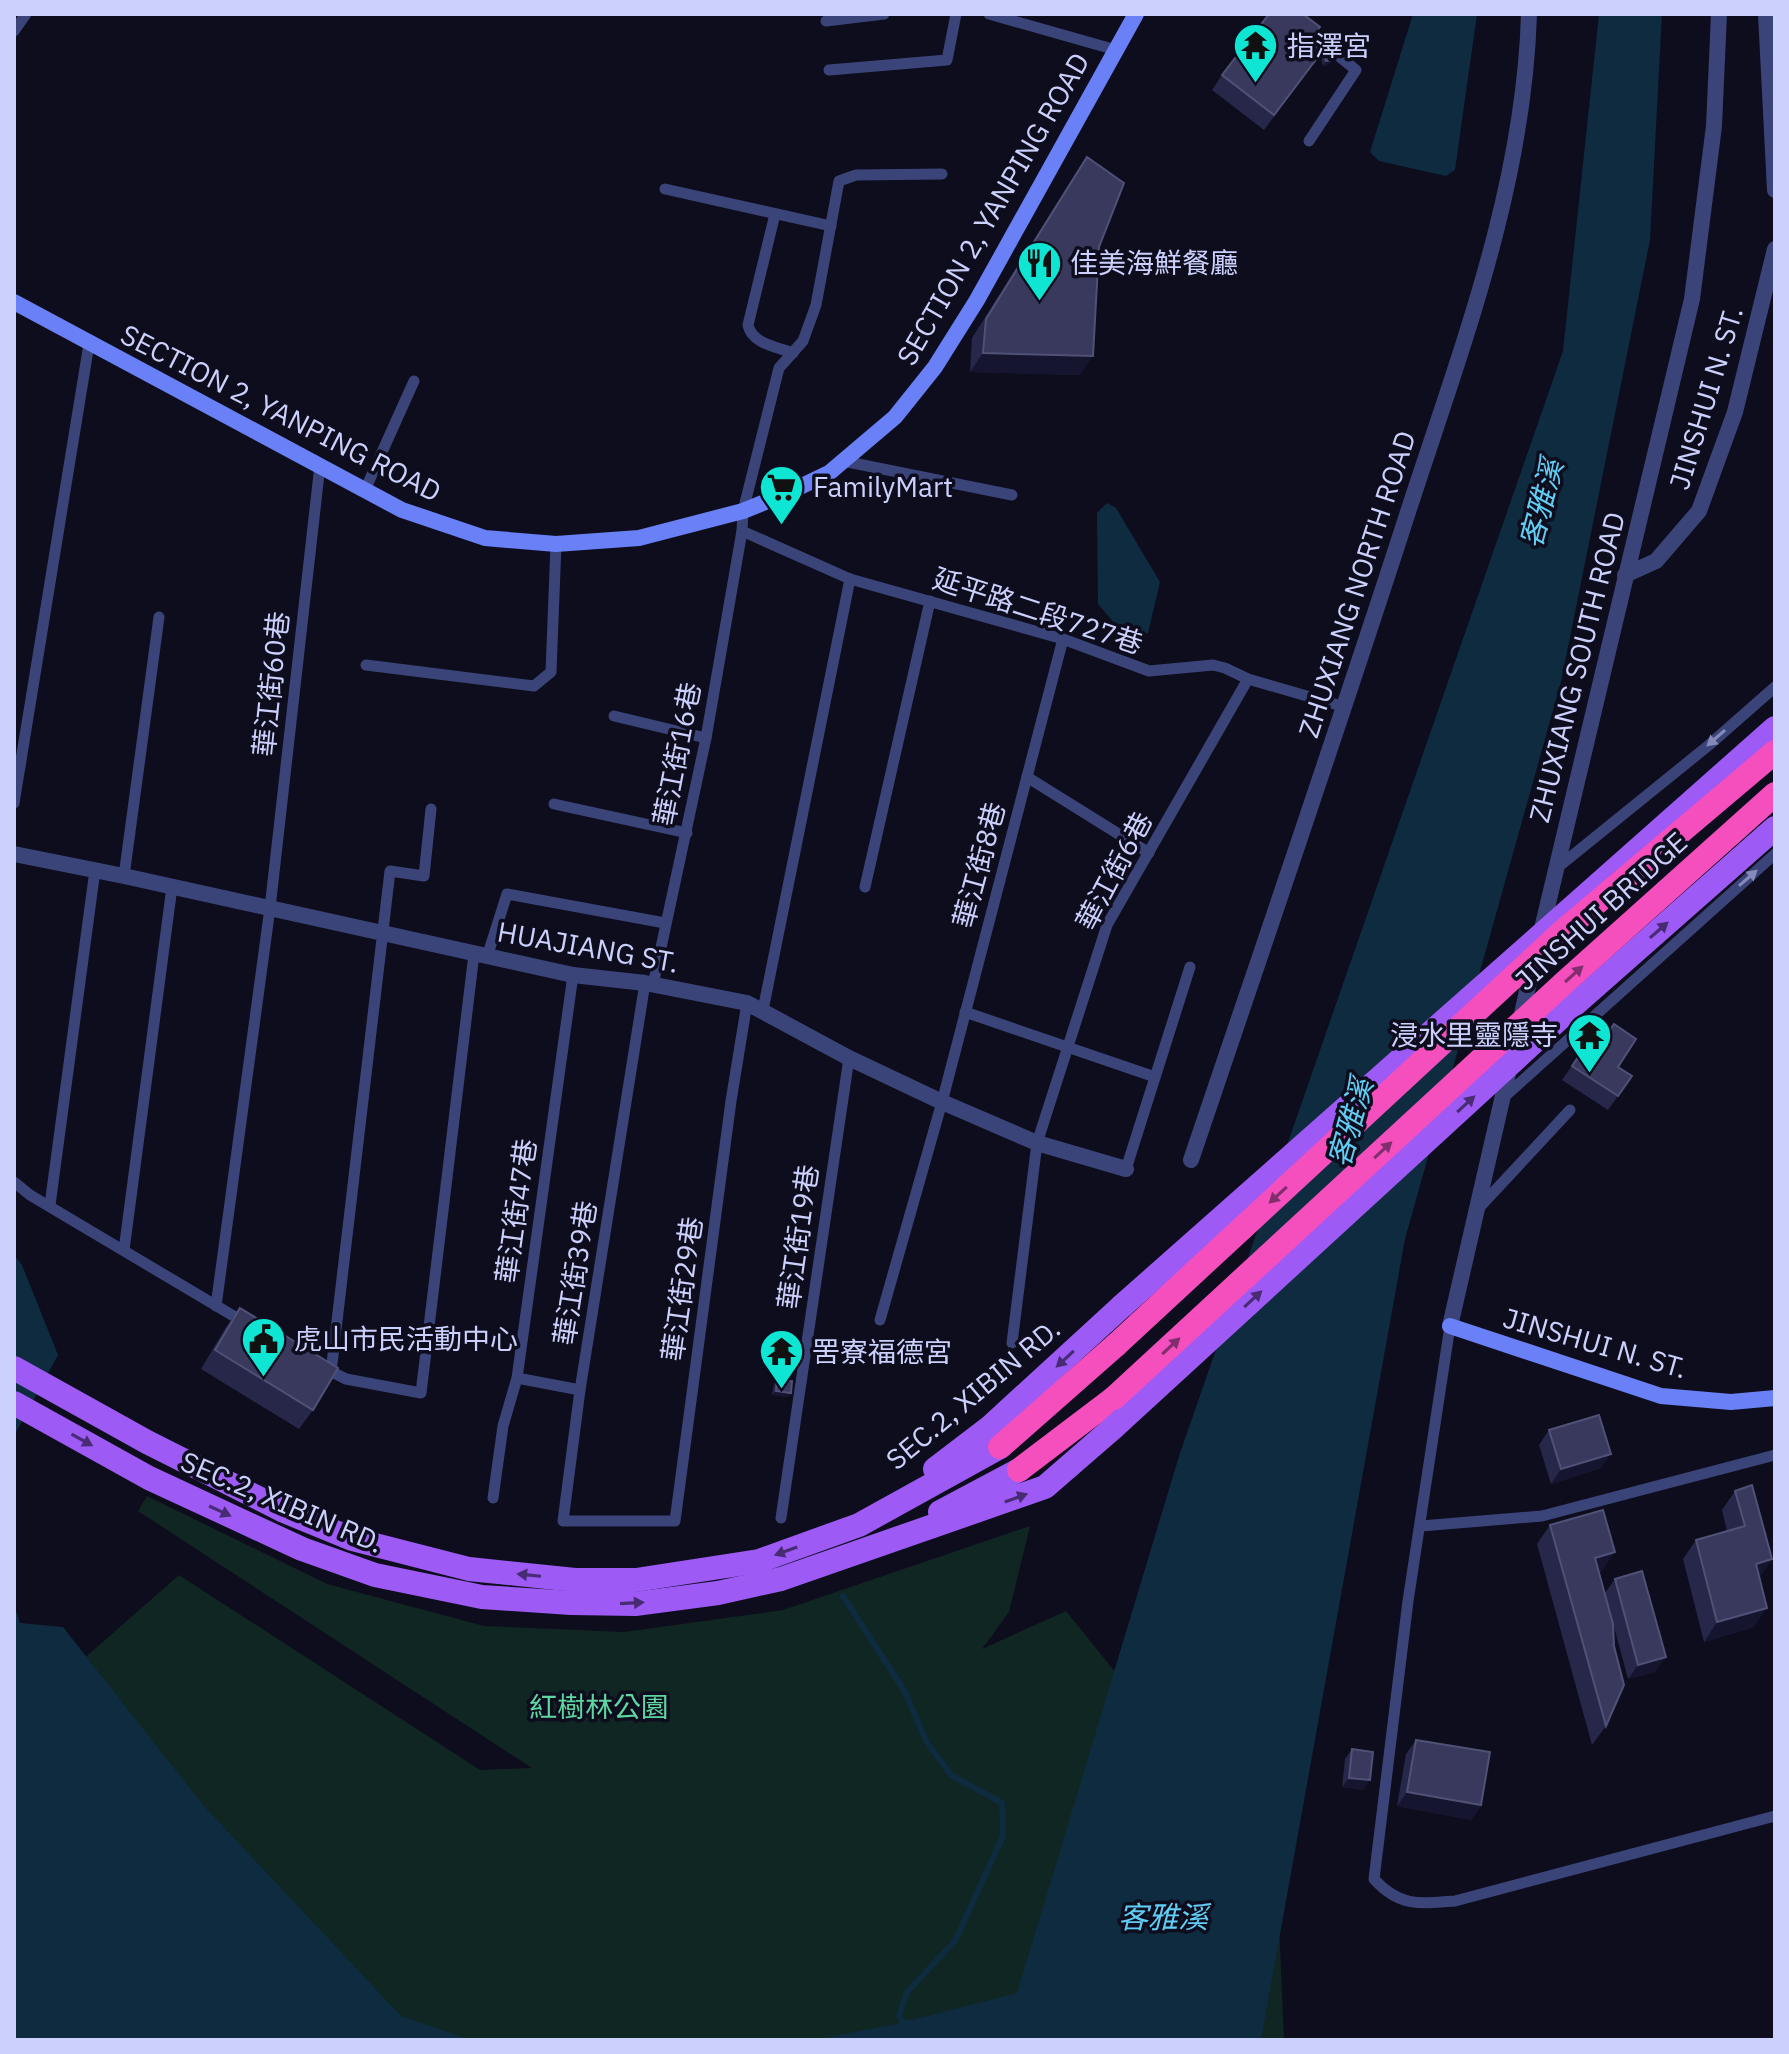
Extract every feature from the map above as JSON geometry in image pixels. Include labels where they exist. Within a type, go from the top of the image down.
[{"type":"highway","name":"JINSHUI BRIDGE","points":[[1000,1447],[1116,1345],[1562,932],[1775,752]]},
{"type":"highway","name":"JINSHUI BRIDGE","points":[[1019,1470],[1114,1398],[1775,794]]},
{"type":"main road","name":"JINSHUI BRIDGE","points":[[1122,1306],[1775,728]]},
{"type":"main road","name":"JINSHUI BRIDGE","points":[[1113,1428],[1562,1016],[1775,828]]},
{"type":"main road","name":"SEC.2, XIBIN RD.","points":[[859,1525],[990,1427],[1122,1306]]},
{"type":"main road","name":"SEC.2, XIBIN RD.","points":[[14,1368],[147,1442],[284,1511],[352,1539],[469,1569],[575,1580],[636,1580],[759,1561],[859,1525],[1000,1447]]},
{"type":"main road","name":"SEC.2, XIBIN RD.","points":[[14,1403],[149,1478],[302,1549],[360,1570],[482,1597],[635,1604],[718,1593],[781,1579],[1045,1487],[1113,1428]]},
{"type":"main road","name":"SEC.2, XIBIN RD.","points":[[863,1552],[1019,1470]]},
{"type":"street","name":"SECTION 2, YANPING ROAD","points":[[14,302],[402,510],[485,538],[556,544],[639,538],[743,511],[829,473],[895,417],[935,367],[977,300],[1136,14]]},
{"type":"street","name":"ZHUXIANG NORTH ROAD","points":[[1191,1160],[1345,707],[1485,277],[1513,166],[1528,50],[1529,14]]},
{"type":"street","name":"ZHUXIANG SOUTH ROAD","points":[[1450,1326],[1692,299],[1714,126],[1719,14]]},
{"type":"street","points":[[1766,14],[1775,190]]},
{"type":"street","name":"JINSHUI N. ST.","points":[[1625,575],[1656,561],[1699,511],[1735,412],[1775,249]]},
{"type":"street","name":"HUAJIANG ST.","points":[[14,854],[573,975],[649,984],[755,1007],[849,1058],[942,1102],[1037,1143],[1126,1169]]},
{"type":"street","name":"JINSHUI N. ST.","points":[[1450,1326],[1661,1396],[1731,1402],[1775,1398]]},
{"type":"lane","points":[[14,31],[26,14]]},
{"type":"lane","points":[[826,21],[884,14]]},
{"type":"lane","points":[[829,70],[947,60],[956,14]]},
{"type":"lane","points":[[989,14],[1116,50]]},
{"type":"lane","points":[[1309,141],[1356,70],[1311,34]]},
{"type":"lane","points":[[742,531],[743,511],[779,368],[803,341],[816,305],[839,181],[856,175],[942,174]]},
{"type":"lane","points":[[665,189],[831,226]]},
{"type":"lane","points":[[775,214],[748,325],[750,334],[757,340],[793,353]]},
{"type":"lane","points":[[14,803],[89,344]]},
{"type":"lane","points":[[365,490],[414,381]]},
{"type":"lane","points":[[843,461],[1012,495]]},
{"type":"lane","name":"華江街60巷","points":[[216,1306],[270,908],[320,465]]},
{"type":"lane","name":"延平路二段727巷","points":[[742,531],[850,579],[1063,639],[1149,671],[1213,665],[1248,679],[1345,707]]},
{"type":"lane","name":"華江街16巷","points":[[649,984],[687,833],[742,531]]},
{"type":"lane","points":[[366,665],[534,686],[551,672],[556,544]]},
{"type":"lane","points":[[755,1007],[850,579]]},
{"type":"lane","points":[[865,887],[930,601]]},
{"type":"lane","points":[[124,876],[159,617]]},
{"type":"lane","name":"華江街8巷","points":[[880,1320],[942,1102],[1063,639]]},
{"type":"lane","name":"華江街6巷","points":[[1012,1343],[1037,1143],[1107,925],[1248,679]]},
{"type":"lane","points":[[1555,870],[1775,687]]},
{"type":"lane","points":[[614,716],[706,738]]},
{"type":"lane","points":[[1027,777],[1149,853]]},
{"type":"lane","points":[[554,804],[687,833]]},
{"type":"lane","points":[[331,1372],[385,935],[390,871],[424,876],[431,809]]},
{"type":"lane","points":[[1502,1098],[1775,854]]},
{"type":"lane","points":[[50,1205],[95,870]]},
{"type":"lane","points":[[124,1250],[172,887]]},
{"type":"lane","points":[[318,1365],[346,1379],[421,1393],[481,955],[507,894],[665,923]]},
{"type":"lane","points":[[1126,1169],[1190,967]]},
{"type":"lane","name":"華江街47巷","points":[[493,1498],[503,1426],[517,1378],[573,975]]},
{"type":"lane","name":"華江街39巷","points":[[613,1521],[563,1521],[580,1390],[649,984]]},
{"type":"lane","name":"華江街29巷","points":[[613,1521],[675,1521],[731,1101],[755,1007]]},
{"type":"lane","points":[[965,1012],[1155,1077]]},
{"type":"lane","name":"華江街19巷","points":[[781,1518],[849,1058]]},
{"type":"lane","points":[[1477,1210],[1570,1110]]},
{"type":"lane","points":[[14,1182],[30,1195],[254,1328]]},
{"type":"lane","points":[[1450,1326],[1408,1601],[1374,1879],[1385,1892],[1398,1899],[1421,1904],[1455,1901],[1775,1816]]},
{"type":"lane","points":[[517,1378],[580,1390]]},
{"type":"lane","points":[[1421,1526],[1542,1516],[1775,1455]]},
{"type":"green space","name":"紅樹林公園","points":[[147,1496],[327,1584],[484,1626],[624,1632],[783,1610],[1030,1526],[1009,1612],[982,1649],[1066,1611],[1167,1736],[1279,1922],[1284,2040],[14,2040],[39,1698],[179,1575],[480,1770],[532,1768],[138,1511]]},
{"type":"water","points":[[1413,14],[1477,14],[1455,170],[1446,176],[1379,161],[1370,152]]},
{"type":"water","name":"客雅溪","points":[[1599,14],[1662,14],[1650,240],[1561,682],[1405,1239],[1261,2040],[813,2040],[892,2025],[1017,1993],[1180,1453],[1563,351]]},
{"type":"water","points":[[1107,503],[1116,508],[1160,582],[1148,633],[1132,637],[1115,624],[1098,604],[1097,513]]},
{"type":"water","points":[[14,1255],[22,1265],[58,1355],[14,1436]]},
{"type":"water","points":[[14,1605],[20,1623],[63,1627],[204,1806],[401,2016],[471,2040],[14,2040]]},
{"type":"building","points":[[1269,14],[1303,14],[1320,27],[1314,35],[1327,45],[1274,115],[1222,75]]},
{"type":"building","points":[[1332,52],[1333,60],[1326,61],[1324,53]]},
{"type":"building","name":"佳美海鮮餐廳","points":[[1087,157],[1124,183],[1099,247],[1093,356],[983,353],[986,319]]},
{"type":"building","points":[[1614,1024],[1636,1039],[1618,1067],[1632,1076],[1618,1096],[1572,1066],[1585,1047],[1595,1053]]},
{"type":"building","points":[[240,1308],[338,1368],[313,1410],[215,1350]]},
{"type":"building","points":[[777,1379],[792,1381],[791,1393],[776,1391]]},
{"type":"building","points":[[1599,1415],[1611,1454],[1561,1469],[1549,1430]]},
{"type":"building","points":[[1752,1485],[1772,1559],[1756,1564],[1767,1608],[1717,1622],[1696,1540],[1745,1526],[1735,1491]]},
{"type":"building","points":[[1603,1510],[1615,1552],[1595,1558],[1613,1624],[1614,1646],[1624,1685],[1606,1726],[1550,1525]]},
{"type":"building","points":[[1642,1571],[1666,1657],[1638,1665],[1615,1579]]},
{"type":"building","points":[[1416,1740],[1490,1752],[1481,1805],[1407,1792]]},
{"type":"building","points":[[1352,1749],[1373,1752],[1370,1780],[1349,1778]]},
{"type":"waterway","points":[[843,1596],[905,1692],[926,1741],[951,1775],[1002,1803],[1003,1836],[955,1941],[907,1992],[899,2016],[902,2022],[911,2023]]},
{"type":"place","name":"指澤宮","points":[[1256,85]]},
{"type":"place","name":"佳美海鮮餐廳","points":[[1039,302]]},
{"type":"place","name":"FamilyMart","points":[[782,526]]},
{"type":"place","name":"浸水里靈隱寺","points":[[1589,1074]]},
{"type":"place","name":"虎山市民活動中心","points":[[263,1378]]},
{"type":"place","name":"罟寮福德宮","points":[[781,1391]]}]
